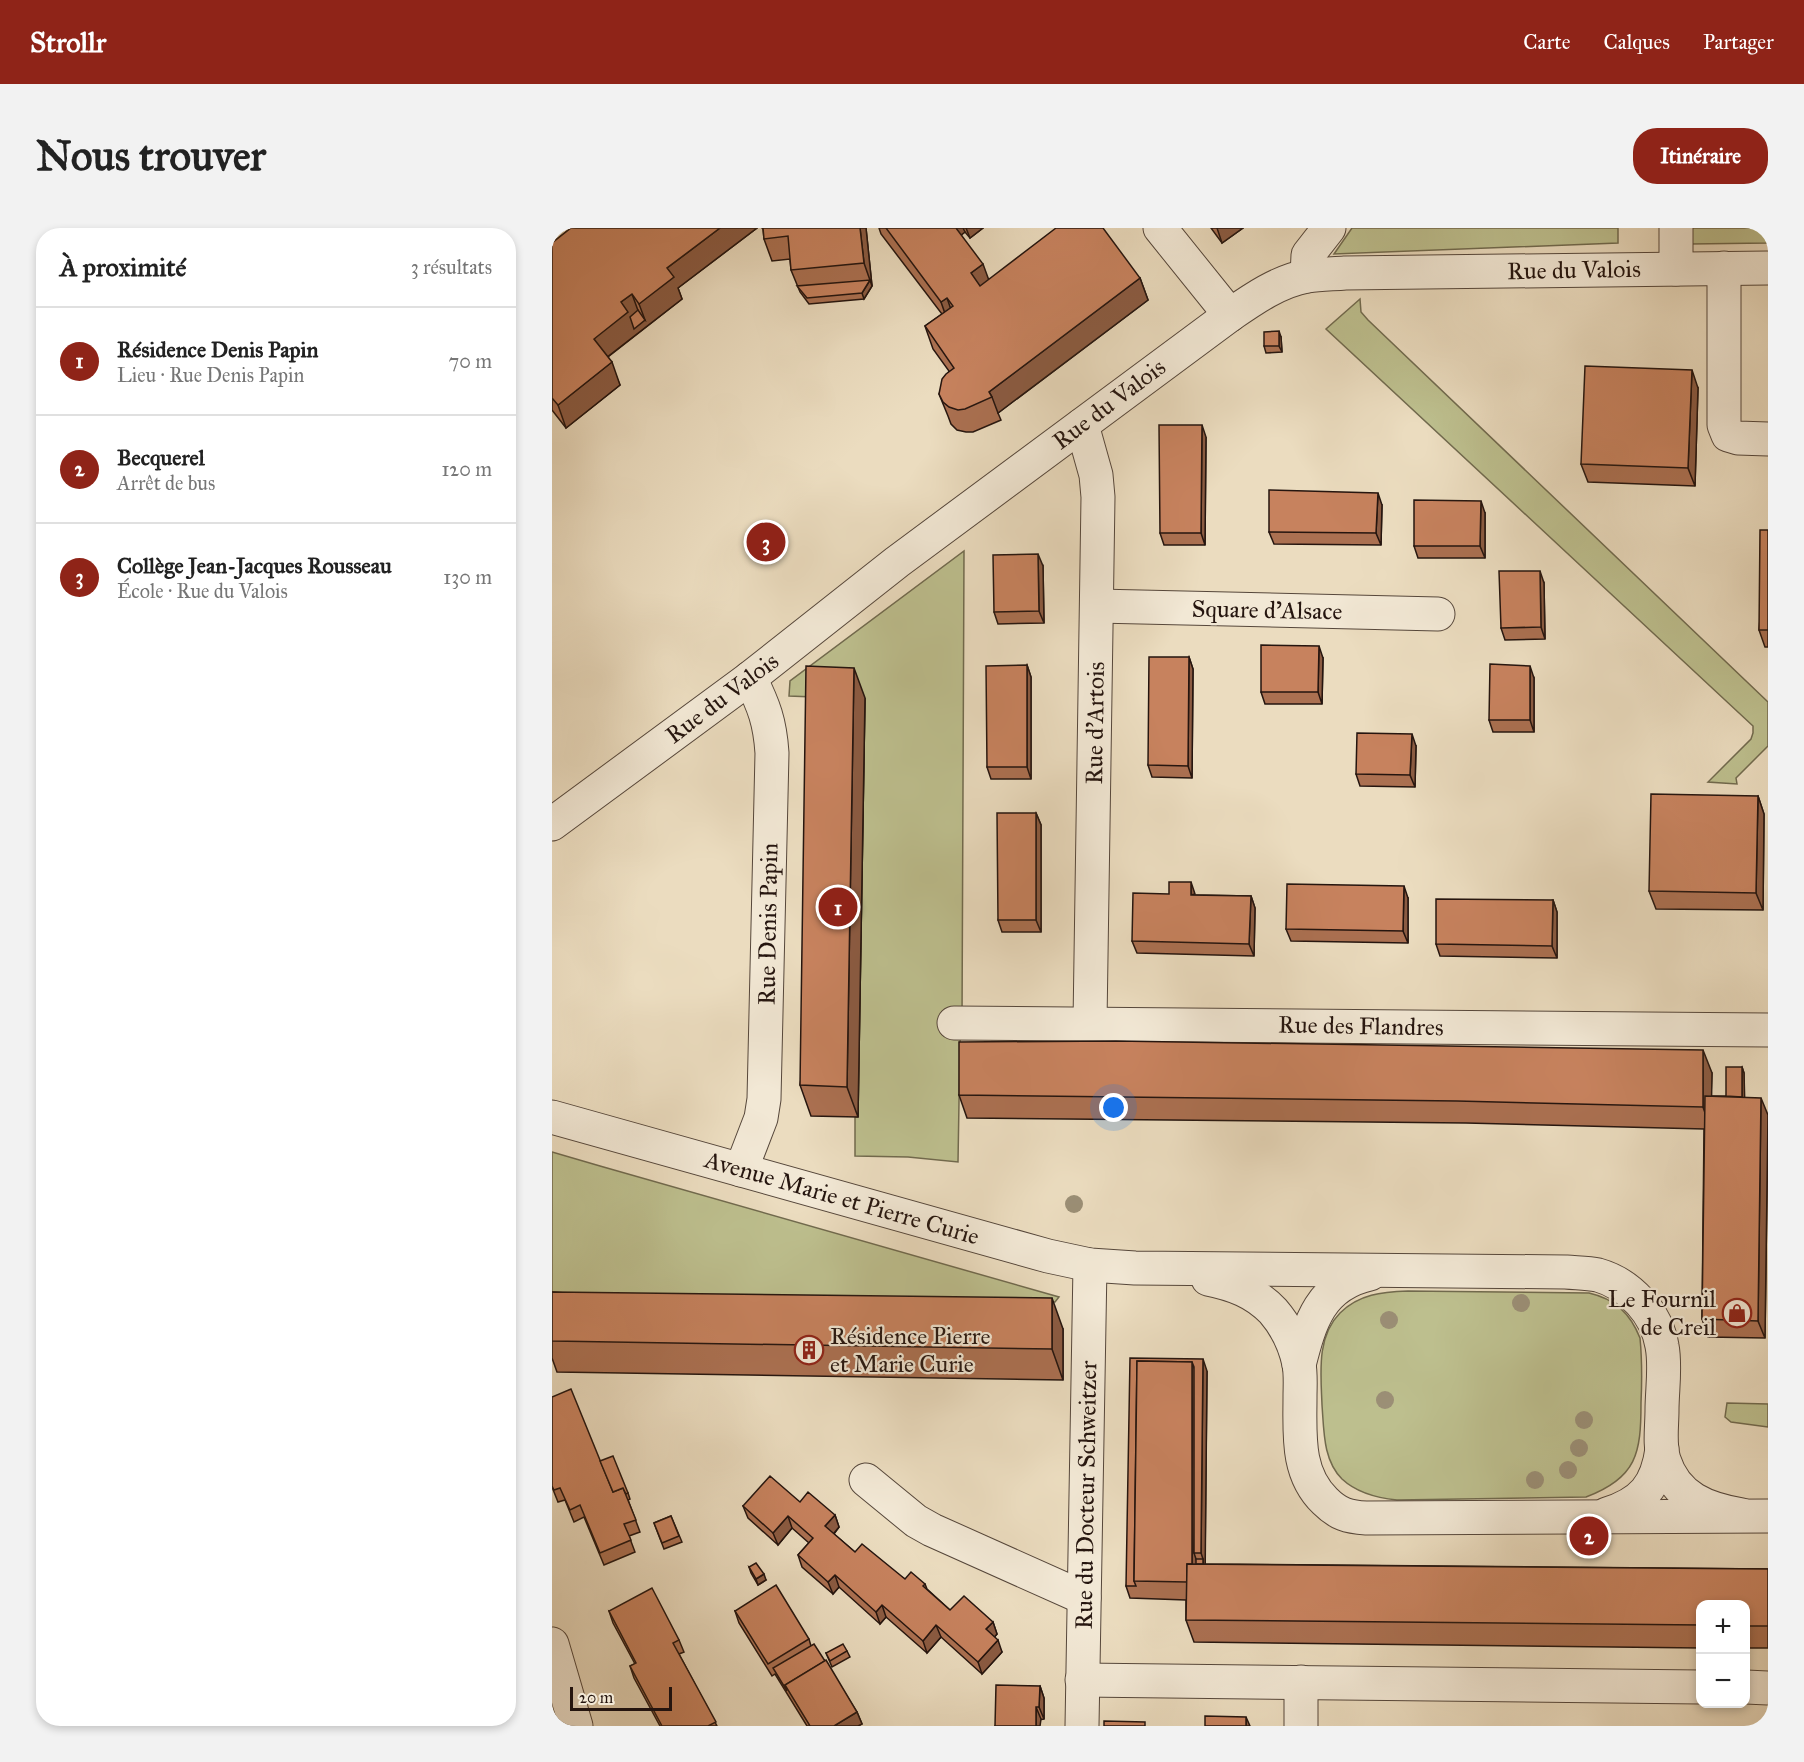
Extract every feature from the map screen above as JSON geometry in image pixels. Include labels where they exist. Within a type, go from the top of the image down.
[{"type":"street","points":[[1160,228],[1230,315]]},
{"type":"street","points":[[1307,276],[1308,255],[1329,228]]},
{"type":"street","points":[[1676,228],[1676,269]]},
{"type":"street","points":[[1724,268],[1724,425],[1728,435],[1738,438],[1768,439]]},
{"type":"street","name":"Rue du Valois","points":[[552,824],[750,678],[897,562],[1230,315],[1267,292],[1292,280],[1307,276],[1345,273],[1768,268]]},
{"type":"street","name":"Rue d'Artois","points":[[1082,425],[1096,475],[1098,497],[1090,1023]]},
{"type":"street","name":"Square d'Alsace","points":[[1097,606],[1438,614]]},
{"type":"street","name":"Rue Denis Papin","points":[[741,1170],[761,1118],[764,1099],[772,753],[768,718],[750,678]]},
{"type":"street","name":"Rue des Flandres","points":[[954,1023],[1768,1030]]},
{"type":"street","name":"Avenue Marie et Pierre Curie","points":[[552,1117],[1048,1256],[1090,1265],[1135,1268],[1599,1275],[1628,1290],[1641,1302],[1659,1332],[1663,1349],[1662,1449],[1669,1471],[1679,1486],[1694,1500],[1712,1509],[1755,1516]]},
{"type":"street","name":"Rue du Docteur Schweitzer","points":[[1082,1726],[1090,1265]]},
{"type":"street","name":"Avenue Marie et Pierre Curie","points":[[1135,1268],[1211,1280],[1248,1291],[1259,1298],[1282,1321],[1295,1349],[1299,1365],[1300,1442],[1305,1470],[1319,1496],[1341,1514],[1351,1518],[1755,1516]]},
{"type":"street","name":"Avenue Marie et Pierre Curie","points":[[1299,1365],[1311,1324],[1317,1309],[1325,1299],[1334,1290],[1348,1282],[1386,1271]]},
{"type":"street","points":[[1600,1516],[1626,1507],[1642,1496],[1654,1480],[1662,1449]]},
{"type":"street","points":[[866,1480],[916,1521],[1084,1598]]},
{"type":"street","points":[[552,1644],[576,1726]]},
{"type":"street","points":[[1082,1680],[1696,1687]]},
{"type":"street","points":[[1301,1682],[1301,1726]]},
{"type":"street","points":[[1750,1688],[1768,1688]]},
{"type":"green space","points":[[1352,228],[1618,228],[1618,243],[1334,254]]},
{"type":"green space","points":[[1690,228],[1768,228],[1768,243],[1690,244]]},
{"type":"green space","points":[[1360,299],[1361,312],[1368,320],[1768,702],[1768,746],[1736,778],[1737,784],[1708,782],[1751,739],[1753,726],[1326,329]]},
{"type":"green space","points":[[964,551],[962,1023],[958,1162],[908,1157],[855,1156],[855,1117],[858,1117],[865,699],[789,696],[790,681]]},
{"type":"green space","points":[[552,1152],[1059,1297],[1055,1302],[552,1294]]},
{"type":"green space","points":[[1408,1291],[1589,1293],[1614,1303],[1626,1314],[1640,1338],[1640,1436],[1633,1462],[1626,1472],[1603,1490],[1586,1497],[1397,1500],[1368,1494],[1342,1479],[1331,1463],[1324,1435],[1321,1369],[1323,1345],[1327,1333],[1340,1313],[1355,1302],[1380,1293]]},
{"type":"green space","points":[[1727,1403],[1768,1404],[1768,1427],[1731,1422],[1725,1417]]},
{"type":"building","points":[[571,228],[720,228],[667,268],[674,277],[639,304],[632,294],[621,302],[628,312],[594,339],[612,362],[558,405],[552,398],[552,243]]},
{"type":"building","points":[[763,228],[860,228],[864,263],[791,270],[788,236],[764,239]]},
{"type":"building","points":[[886,228],[956,228],[983,264],[971,273],[980,286],[1056,228],[1103,228],[1140,278],[989,392],[992,397],[958,410],[943,402],[939,394],[942,379],[954,368],[925,326],[953,306],[947,298],[941,302]]},
{"type":"building","points":[[870,280],[862,293],[807,298],[797,286]]},
{"type":"building","points":[[638,310],[645,320],[634,329],[630,317]]},
{"type":"building","points":[[1279,331],[1279,346],[1264,346],[1264,332]]},
{"type":"building","points":[[1585,366],[1692,370],[1688,468],[1581,464]]},
{"type":"building","points":[[1159,425],[1202,425],[1201,533],[1160,533]]},
{"type":"building","points":[[1269,490],[1378,493],[1376,533],[1269,532]]},
{"type":"building","points":[[1414,500],[1481,501],[1480,546],[1414,546]]},
{"type":"building","points":[[1760,530],[1768,530],[1768,630],[1759,630]]},
{"type":"building","points":[[1038,554],[1039,611],[994,612],[993,555]]},
{"type":"building","points":[[1499,571],[1540,571],[1541,627],[1501,628]]},
{"type":"building","points":[[1261,645],[1319,646],[1318,692],[1261,692]]},
{"type":"building","points":[[1149,657],[1189,657],[1188,766],[1148,765]]},
{"type":"building","points":[[1490,664],[1530,666],[1530,720],[1489,720]]},
{"type":"building","points":[[1027,665],[1027,767],[987,767],[986,666]]},
{"type":"building","points":[[806,666],[854,668],[847,1087],[800,1085]]},
{"type":"building","points":[[1357,733],[1412,734],[1410,775],[1356,774]]},
{"type":"building","points":[[1651,794],[1758,796],[1756,893],[1649,891]]},
{"type":"building","points":[[997,813],[1036,813],[1036,920],[998,920]]},
{"type":"building","points":[[1169,882],[1191,882],[1191,895],[1251,896],[1249,944],[1132,941],[1133,893],[1169,894]]},
{"type":"building","points":[[1287,884],[1404,886],[1403,931],[1286,929]]},
{"type":"building","points":[[1436,899],[1553,900],[1552,946],[1436,944]]},
{"type":"building","points":[[1116,1041],[1703,1050],[1703,1107],[1457,1101],[959,1095],[959,1042]]},
{"type":"building","points":[[1726,1067],[1742,1067],[1742,1097],[1726,1096]]},
{"type":"building","points":[[1705,1096],[1761,1098],[1758,1321],[1702,1319]]},
{"type":"building","points":[[552,1292],[1052,1298],[1052,1349],[552,1341]]},
{"type":"building","points":[[1130,1358],[1203,1359],[1201,1553],[1194,1553],[1194,1367],[1192,1362],[1137,1361],[1134,1581],[1136,1586],[1126,1586]]},
{"type":"building","points":[[1137,1361],[1192,1362],[1192,1564],[1187,1564],[1187,1582],[1134,1581]]},
{"type":"building","points":[[571,1389],[613,1492],[623,1488],[636,1520],[624,1524],[631,1540],[600,1553],[580,1505],[570,1510],[560,1488],[554,1490],[552,1486],[552,1397]]},
{"type":"building","points":[[613,1456],[628,1493],[626,1494],[623,1488],[613,1492],[600,1461]]},
{"type":"building","points":[[770,1476],[800,1502],[808,1492],[835,1515],[825,1526],[855,1552],[862,1544],[905,1579],[911,1572],[950,1610],[964,1596],[993,1622],[986,1629],[998,1640],[978,1662],[936,1625],[923,1641],[882,1605],[876,1612],[835,1575],[828,1582],[798,1555],[813,1538],[788,1516],[773,1533],[743,1506]]},
{"type":"building","points":[[671,1516],[679,1536],[662,1543],[654,1523]]},
{"type":"building","points":[[1196,1559],[1203,1559],[1203,1564],[1196,1564]]},
{"type":"building","points":[[756,1563],[764,1574],[756,1579],[749,1567]]},
{"type":"building","points":[[1187,1564],[1768,1569],[1768,1626],[1750,1626],[1750,1600],[1696,1600],[1696,1625],[1186,1620]]},
{"type":"building","points":[[776,1585],[809,1639],[768,1664],[735,1611]]},
{"type":"building","points":[[652,1588],[679,1640],[673,1643],[716,1722],[708,1726],[662,1726],[630,1666],[636,1663],[609,1611]]},
{"type":"building","points":[[814,1644],[825,1661],[785,1685],[787,1691],[773,1668]]},
{"type":"building","points":[[843,1644],[847,1651],[830,1661],[826,1653]]},
{"type":"building","points":[[826,1660],[857,1712],[834,1726],[810,1726],[785,1685]]},
{"type":"building","points":[[996,1685],[1040,1686],[1039,1707],[1036,1707],[1036,1726],[995,1726]]},
{"type":"building","points":[[1205,1716],[1246,1717],[1246,1726],[1205,1726]]},
{"type":"building","points":[[1104,1721],[1145,1722],[1145,1726],[1104,1726]]},
{"type":"place","name":"Collège Jean-Jacques Rousseau","points":[[766,542]]},
{"type":"place","name":"Résidence Denis Papin","points":[[838,907]]},
{"type":"place","name":"Le Fournil de Creil","points":[[1737,1313]]},
{"type":"place","name":"Résidence Pierre et Marie Curie","points":[[809,1350]]},
{"type":"place","name":"Becquerel","points":[[1589,1536]]}]
